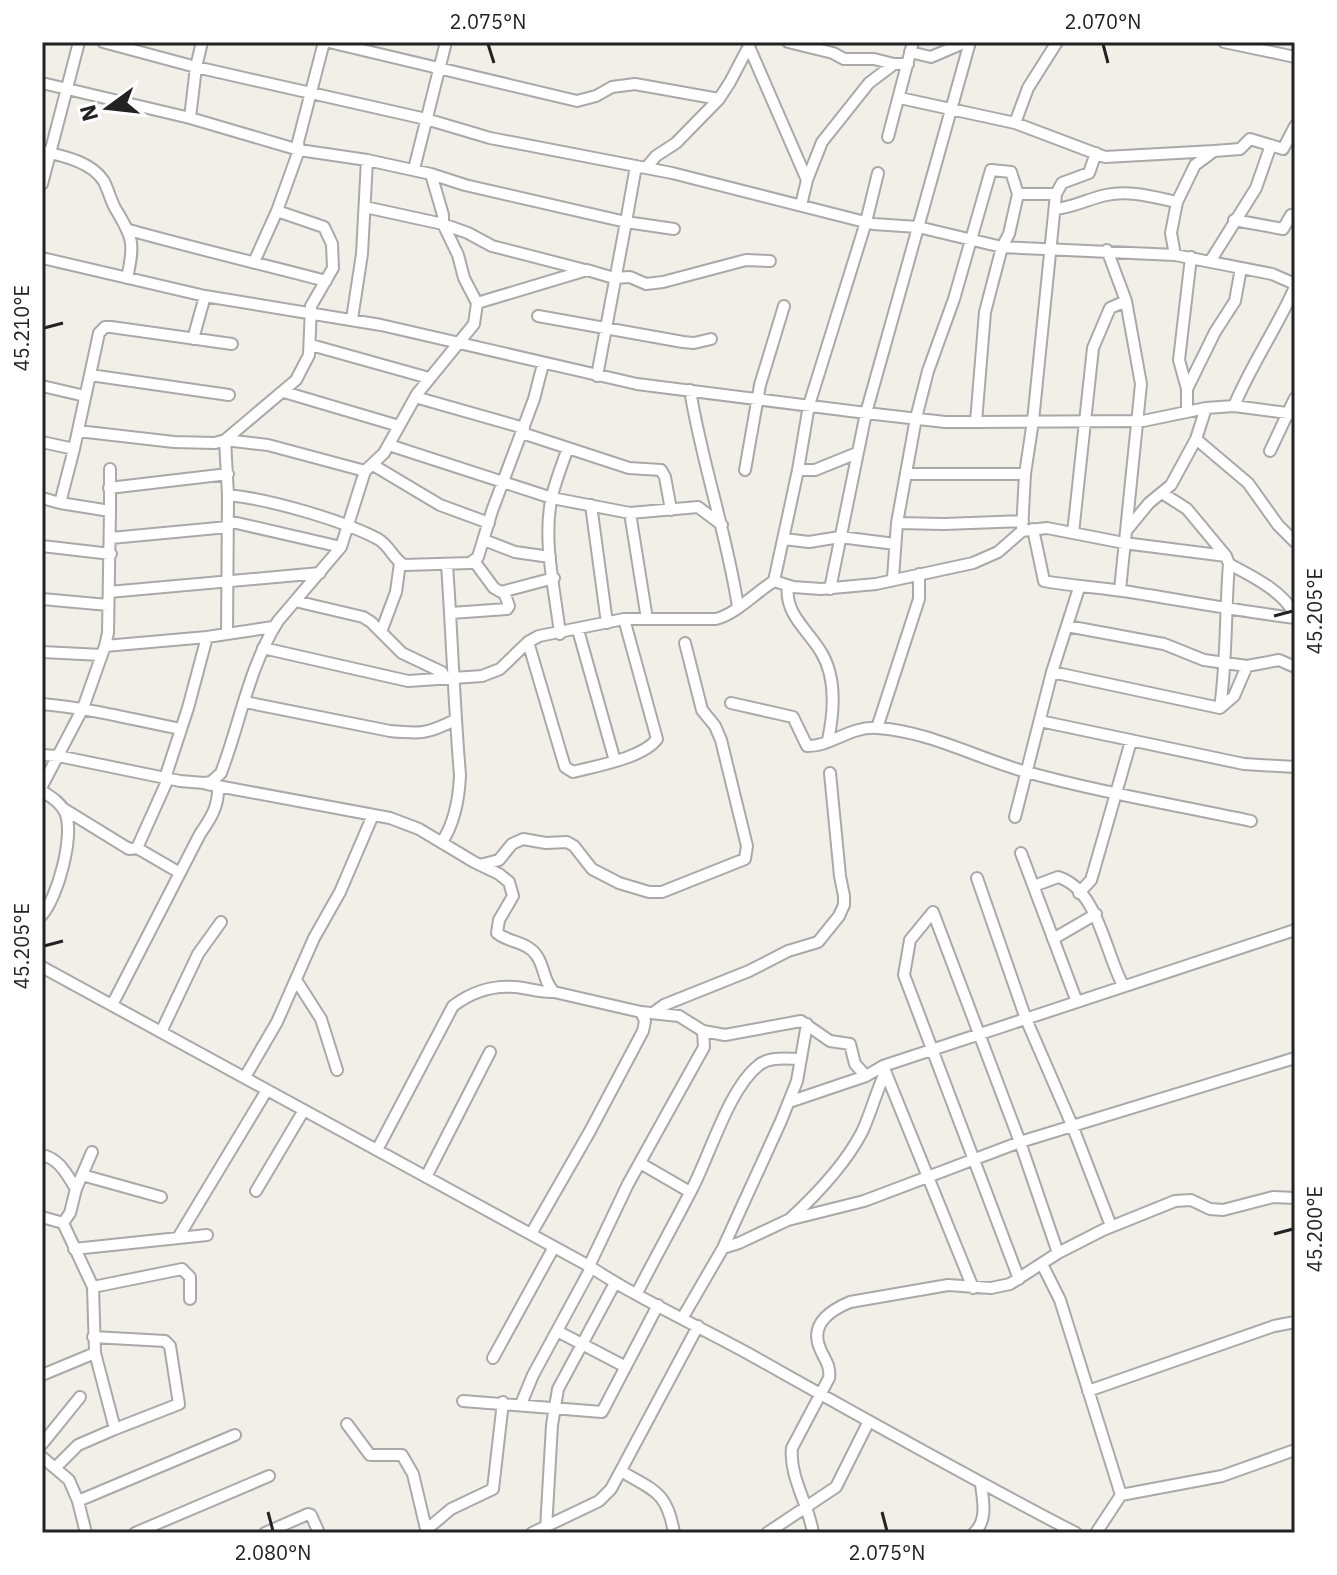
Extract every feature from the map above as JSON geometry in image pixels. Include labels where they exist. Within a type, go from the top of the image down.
[{"type":"street","points":[[42,184],[46,152],[79,42]]},
{"type":"street","points":[[103,42],[196,67],[426,119],[490,138],[641,167],[866,222],[918,227],[1002,247],[1175,255],[1272,274],[1295,286],[1286,309],[1247,375],[1234,406]]},
{"type":"street","points":[[190,118],[202,42]]},
{"type":"street","points":[[254,262],[299,150],[298,142],[310,92],[327,42],[577,101],[596,96],[612,87],[635,84],[719,99]]},
{"type":"street","points":[[414,169],[446,42]]},
{"type":"street","points":[[749,42],[807,180]]},
{"type":"street","points":[[597,376],[614,278],[641,167],[676,143],[719,99],[749,42]]},
{"type":"street","points":[[788,42],[833,53],[844,59],[874,59],[894,64]]},
{"type":"street","points":[[801,205],[822,142],[869,83],[910,53],[931,57],[968,42]]},
{"type":"street","points":[[830,589],[866,413],[935,174],[968,42]]},
{"type":"street","points":[[1015,123],[1028,88],[1057,42]]},
{"type":"street","points":[[1230,43],[1295,57]]},
{"type":"street","points":[[888,137],[910,53]]},
{"type":"street","points":[[42,83],[190,118],[299,150],[414,169],[465,185],[626,222],[674,229]]},
{"type":"street","points":[[900,98],[1015,123],[1105,157],[1240,149],[1250,139],[1283,149],[1295,126]]},
{"type":"street","points":[[1211,260],[1256,188],[1271,145]]},
{"type":"street","points":[[1175,255],[1171,233],[1177,202],[1195,165],[1214,151]]},
{"type":"street","points":[[46,152],[86,166],[100,176],[129,230],[131,259],[127,278]]},
{"type":"street","points":[[1096,153],[1089,173],[1062,183],[1056,194],[1025,474],[1026,527],[1044,581],[1079,588],[1120,590],[1226,609],[1294,612]]},
{"type":"street","points":[[352,319],[362,254],[367,160]]},
{"type":"street","points":[[893,578],[897,523],[916,418],[991,170],[1011,172],[1018,194],[985,312],[976,422]]},
{"type":"street","points":[[263,648],[397,679],[482,676],[500,669],[528,642],[539,636],[624,619],[716,619],[728,616],[774,581],[809,405],[866,222],[878,173]]},
{"type":"street","points":[[204,783],[221,773],[273,627],[341,547],[369,468],[389,445],[415,397],[474,324],[477,303],[443,224],[431,174]]},
{"type":"street","points":[[1056,209],[1125,192],[1177,202]]},
{"type":"street","points":[[1018,194],[1056,194]]},
{"type":"street","points":[[365,207],[443,224],[492,246],[614,278],[630,277],[646,284],[746,260],[770,261]]},
{"type":"street","points":[[225,440],[296,380],[311,345],[314,298],[333,268],[334,256],[324,227],[277,211]]},
{"type":"street","points":[[1234,220],[1283,229],[1291,215],[1295,216]]},
{"type":"street","points":[[129,230],[158,240],[203,248],[326,281]]},
{"type":"street","points":[[1107,250],[1126,301],[1141,384],[1120,590]]},
{"type":"street","points":[[1187,412],[1187,389],[1179,360],[1191,257]]},
{"type":"street","points":[[42,258],[205,296],[352,319],[637,384],[866,413],[976,422],[1138,422],[1206,408],[1234,406],[1291,414]]},
{"type":"street","points":[[1187,389],[1215,332],[1235,301],[1241,268]]},
{"type":"street","points":[[477,303],[587,270]]},
{"type":"street","points":[[193,339],[205,296]]},
{"type":"street","points":[[1073,533],[1093,348],[1110,308],[1126,301]]},
{"type":"street","points":[[745,470],[758,399],[784,306]]},
{"type":"street","points":[[538,316],[683,342],[711,339]]},
{"type":"street","points":[[60,503],[99,333],[105,327],[232,344]]},
{"type":"street","points":[[311,345],[429,378]]},
{"type":"street","points":[[474,561],[523,431],[543,364]]},
{"type":"street","points":[[90,375],[229,395]]},
{"type":"street","points":[[42,386],[85,396]]},
{"type":"street","points":[[690,390],[697,433],[731,560],[738,607]]},
{"type":"street","points":[[284,392],[399,426]]},
{"type":"street","points":[[415,397],[629,468],[661,470],[671,510]]},
{"type":"street","points":[[1270,451],[1291,414],[1295,398]]},
{"type":"street","points":[[1124,538],[1144,507],[1171,485],[1196,439],[1206,408]]},
{"type":"street","points":[[78,431],[174,442],[215,443],[225,440],[268,445],[369,468],[440,505],[489,523]]},
{"type":"street","points":[[1196,439],[1248,483],[1278,525],[1295,542]]},
{"type":"street","points":[[225,440],[228,474],[227,634]]},
{"type":"street","points":[[42,442],[74,449]]},
{"type":"street","points":[[389,445],[552,498],[630,513],[698,507],[722,525]]},
{"type":"street","points":[[560,634],[550,557],[552,498],[568,448]]},
{"type":"street","points":[[798,470],[815,470],[857,453]]},
{"type":"street","points":[[110,469],[108,633],[83,708],[42,788],[64,809],[129,849],[137,848],[180,873]]},
{"type":"street","points":[[109,488],[228,474]]},
{"type":"street","points":[[907,474],[1025,474]]},
{"type":"street","points":[[1162,493],[1187,509],[1227,560],[1257,579],[1294,612]]},
{"type":"street","points":[[228,495],[246,497],[348,525],[384,543],[400,563],[396,592],[381,632]]},
{"type":"street","points":[[42,498],[110,511]]},
{"type":"street","points":[[591,505],[607,623]]},
{"type":"street","points":[[630,513],[647,619]]},
{"type":"street","points":[[897,523],[1047,528],[1124,538],[1227,560]]},
{"type":"street","points":[[111,538],[228,524],[341,547]]},
{"type":"street","points":[[774,581],[788,586],[830,589],[876,584],[989,557],[1026,527]]},
{"type":"street","points":[[784,539],[809,542],[840,537],[895,544]]},
{"type":"street","points":[[484,540],[515,552],[550,557]]},
{"type":"street","points":[[42,546],[111,554]]},
{"type":"street","points":[[1220,708],[1227,661],[1227,560]]},
{"type":"street","points":[[400,563],[447,565],[474,561]]},
{"type":"street","points":[[474,561],[494,588],[504,592],[554,578]]},
{"type":"street","points":[[442,842],[450,829],[459,791],[455,720],[448,677],[451,613],[447,565]]},
{"type":"street","points":[[109,592],[320,573]]},
{"type":"street","points":[[877,728],[919,599],[919,574]]},
{"type":"street","points":[[788,586],[788,599],[796,620],[824,658],[834,707],[828,740]]},
{"type":"street","points":[[1015,817],[1052,672],[1079,588]]},
{"type":"street","points":[[451,613],[507,609],[509,606],[504,592]]},
{"type":"street","points":[[42,599],[108,605]]},
{"type":"street","points":[[295,601],[363,617],[402,653],[448,677]]},
{"type":"street","points":[[528,642],[565,767],[573,772],[615,761],[650,747],[657,734],[624,619]]},
{"type":"street","points":[[1067,626],[1164,644],[1204,660],[1247,666],[1279,660],[1295,667]]},
{"type":"street","points":[[42,652],[103,650],[273,627]]},
{"type":"street","points":[[578,630],[615,761]]},
{"type":"street","points":[[137,848],[167,778],[207,637]]},
{"type":"street","points":[[480,865],[499,860],[512,844],[523,839],[546,843],[567,842],[574,846],[592,869],[619,883],[649,892],[662,892],[745,859],[747,846],[719,734],[702,710],[685,643]]},
{"type":"street","points":[[1220,708],[1234,696],[1247,666]]},
{"type":"street","points":[[1052,672],[1220,708]]},
{"type":"street","points":[[245,702],[414,734],[431,732],[455,720]]},
{"type":"street","points":[[731,703],[793,717],[807,746],[852,730],[877,728],[921,737],[1026,772],[1251,821]]},
{"type":"street","points":[[42,704],[83,708],[181,729]]},
{"type":"street","points":[[1040,721],[1244,764],[1295,767]]},
{"type":"street","points":[[1079,893],[1091,880],[1131,741]]},
{"type":"street","points":[[42,755],[373,815],[404,824],[504,877],[512,888],[513,896],[499,920],[497,933],[500,937],[525,945],[535,953],[546,982],[554,992]]},
{"type":"street","points":[[647,1012],[749,971],[788,951],[818,942],[839,916],[844,896],[830,773]]},
{"type":"street","points":[[112,1005],[215,810],[219,800],[218,786]]},
{"type":"street","points":[[42,915],[50,905],[63,865],[68,830],[64,809]]},
{"type":"street","points":[[245,1077],[277,1022],[314,938],[340,892],[373,815]]},
{"type":"street","points":[[1021,853],[1077,1002]]},
{"type":"street","points":[[1034,886],[1058,877],[1079,893],[1096,914],[1123,985]]},
{"type":"street","points":[[977,878],[1026,1019],[1111,1226]]},
{"type":"street","points":[[1019,1279],[904,975],[910,940],[933,912],[1020,1142],[1058,1253]]},
{"type":"street","points":[[1053,939],[1096,914]]},
{"type":"street","points":[[161,1032],[198,954],[221,922]]},
{"type":"street","points":[[789,1102],[1123,985],[1179,971],[1295,930]]},
{"type":"street","points":[[42,967],[615,1283],[683,1317],[981,1484],[1076,1533]]},
{"type":"street","points":[[296,980],[321,1019],[337,1070]]},
{"type":"street","points":[[377,1150],[453,1006],[473,993],[494,989],[511,987],[554,992],[679,1016],[703,1031],[725,1035],[795,1021],[807,1024],[830,1041],[850,1044],[855,1064],[866,1076]]},
{"type":"street","points":[[531,1234],[643,1031],[647,1012]]},
{"type":"street","points":[[683,1317],[723,1248],[789,1102],[797,1081],[807,1024]]},
{"type":"street","points":[[521,1404],[640,1163],[704,1047],[703,1031]]},
{"type":"street","points":[[426,1177],[490,1052]]},
{"type":"street","points":[[723,1248],[788,1220],[864,1201],[1020,1142],[1295,1058]]},
{"type":"street","points":[[637,1293],[748,1076],[759,1064],[769,1059],[801,1059]]},
{"type":"street","points":[[884,1070],[973,1288]]},
{"type":"street","points":[[788,1220],[823,1186],[862,1132],[884,1070]]},
{"type":"street","points":[[179,1236],[267,1090]]},
{"type":"street","points":[[256,1191],[304,1110]]},
{"type":"street","points":[[63,1223],[70,1213],[76,1189],[92,1152]]},
{"type":"street","points":[[42,1155],[49,1156],[61,1166],[76,1189]]},
{"type":"street","points":[[640,1163],[690,1192]]},
{"type":"street","points":[[82,1175],[161,1197]]},
{"type":"street","points":[[813,1533],[808,1508],[791,1461],[792,1448],[830,1371],[817,1335],[819,1324],[836,1308],[850,1302],[948,1285],[991,1288],[1019,1279],[1058,1253],[1111,1226],[1175,1201],[1191,1200],[1210,1209],[1223,1210],[1273,1197],[1295,1198]]},
{"type":"street","points":[[42,1217],[63,1223]]},
{"type":"street","points":[[63,1223],[93,1287],[95,1353],[115,1429]]},
{"type":"street","points":[[74,1249],[207,1235]]},
{"type":"street","points":[[493,1358],[554,1247]]},
{"type":"street","points":[[1042,1264],[1060,1300],[1121,1495]]},
{"type":"street","points":[[93,1287],[182,1269],[190,1277],[190,1299]]},
{"type":"street","points":[[547,1530],[554,1407],[558,1389],[615,1283]]},
{"type":"street","points":[[463,1401],[602,1412],[658,1305]]},
{"type":"street","points":[[1088,1391],[1274,1326],[1295,1322]]},
{"type":"street","points":[[532,1533],[547,1530],[599,1501],[611,1489],[698,1326]]},
{"type":"street","points":[[557,1331],[624,1366]]},
{"type":"street","points":[[83,1532],[78,1501],[69,1480],[47,1463],[78,1445],[179,1404],[181,1400],[170,1346],[165,1341],[93,1337]]},
{"type":"street","points":[[42,1375],[95,1353]]},
{"type":"street","points":[[42,1444],[80,1397]]},
{"type":"street","points":[[347,1424],[370,1455],[402,1455],[413,1474],[426,1532],[451,1509],[493,1489],[503,1402]]},
{"type":"street","points":[[767,1533],[836,1487],[869,1421]]},
{"type":"street","points":[[78,1501],[235,1435]]},
{"type":"street","points":[[1096,1533],[1121,1495],[1222,1476],[1295,1450]]},
{"type":"street","points":[[621,1471],[655,1491],[666,1502],[674,1533]]},
{"type":"street","points":[[135,1533],[269,1476]]},
{"type":"street","points":[[974,1533],[979,1528],[984,1508],[981,1484]]},
{"type":"street","points":[[265,1533],[308,1514],[319,1533]]}]
